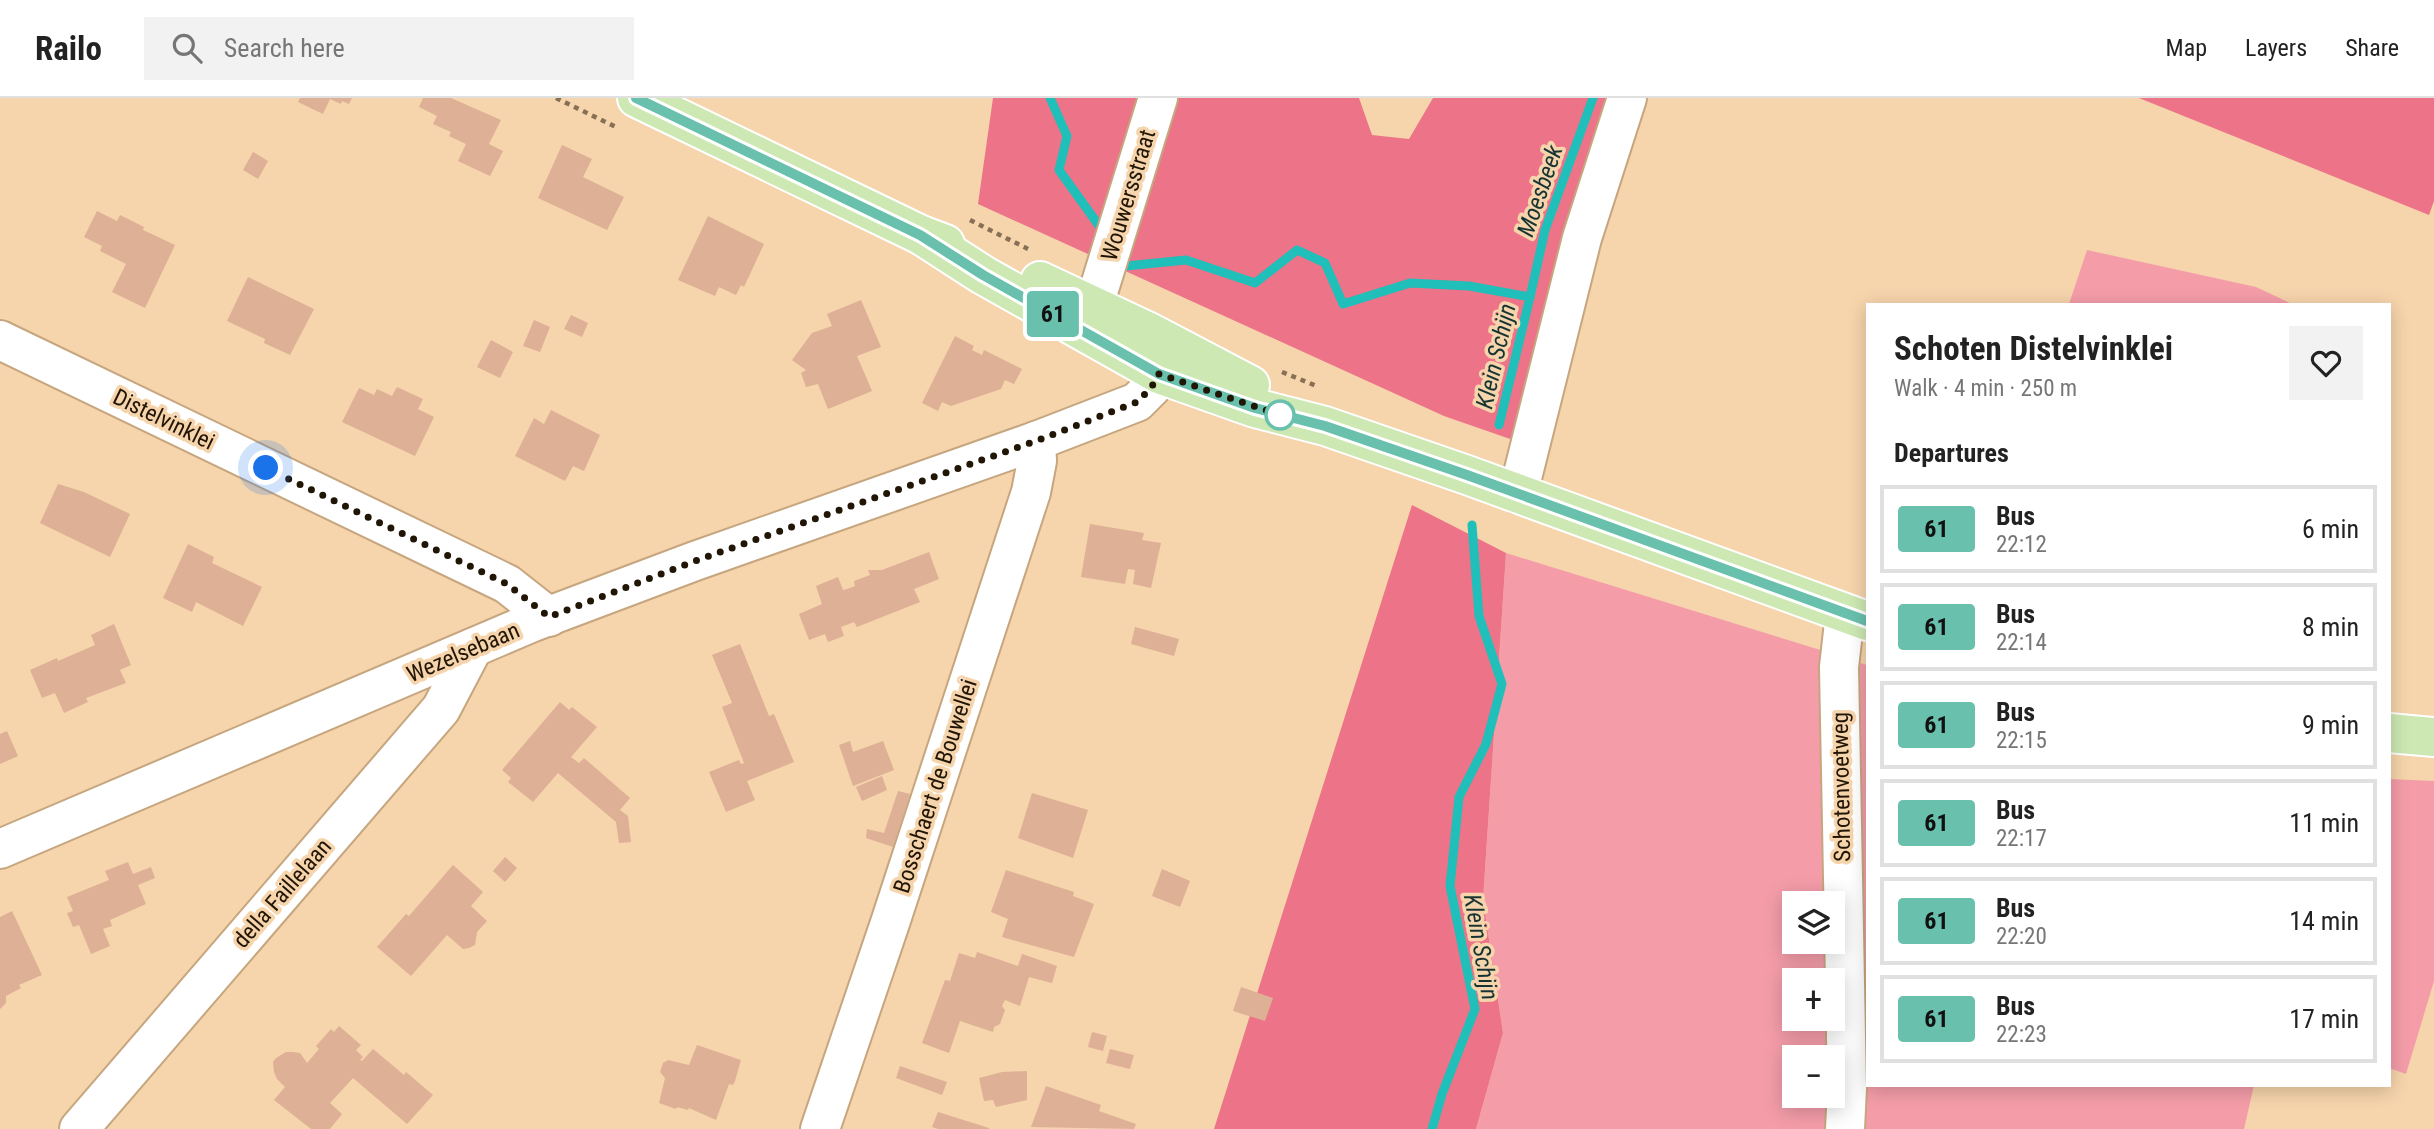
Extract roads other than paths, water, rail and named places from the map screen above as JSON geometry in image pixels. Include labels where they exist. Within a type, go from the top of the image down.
[{"type":"main road","points":[[637,98],[920,235],[989,260],[1087,317],[1159,374],[1255,408],[1325,426],[1467,475],[1856,617]]},
{"type":"main road","points":[[1087,317],[1151,333],[1325,426]]},
{"type":"main road","points":[[2391,733],[2434,737]]},
{"type":"street","name":"Wouwersstraat","points":[[1087,317],[1158,98]]},
{"type":"street","points":[[1518,494],[1583,238],[1627,98]]},
{"type":"street","name":"Distelvinklei","points":[[0,340],[507,584],[549,617]]},
{"type":"street","name":"Wezelsebaan","points":[[0,849],[549,617],[695,561],[1036,441],[1137,402],[1151,388],[1159,374]]},
{"type":"street","name":"Bosschaert de Bouwellei","points":[[820,1129],[1031,492],[1037,461],[1036,441]]},
{"type":"street","name":"Schotenvoetweg","points":[[1845,1129],[1847,1087],[1839,667],[1856,617]]},
{"type":"street","name":"della Faillelaan","points":[[79,1129],[441,709],[473,648]]},
{"type":"waterway","name":"Klein Schijn","points":[[1050,98],[1067,136],[1059,170],[1105,234]]},
{"type":"waterway","name":"Moesbeek","points":[[1530,297],[1545,230],[1593,98]]},
{"type":"waterway","name":"Klein Schijn","points":[[1121,259],[1126,266],[1186,260],[1255,283],[1297,250],[1325,263],[1343,304],[1410,283],[1469,286],[1530,297],[1499,425]]},
{"type":"waterway","name":"Klein Schijn","points":[[1432,1129],[1442,1094],[1475,1009],[1450,886],[1459,797],[1486,744],[1502,684],[1479,616],[1472,525]]}]
